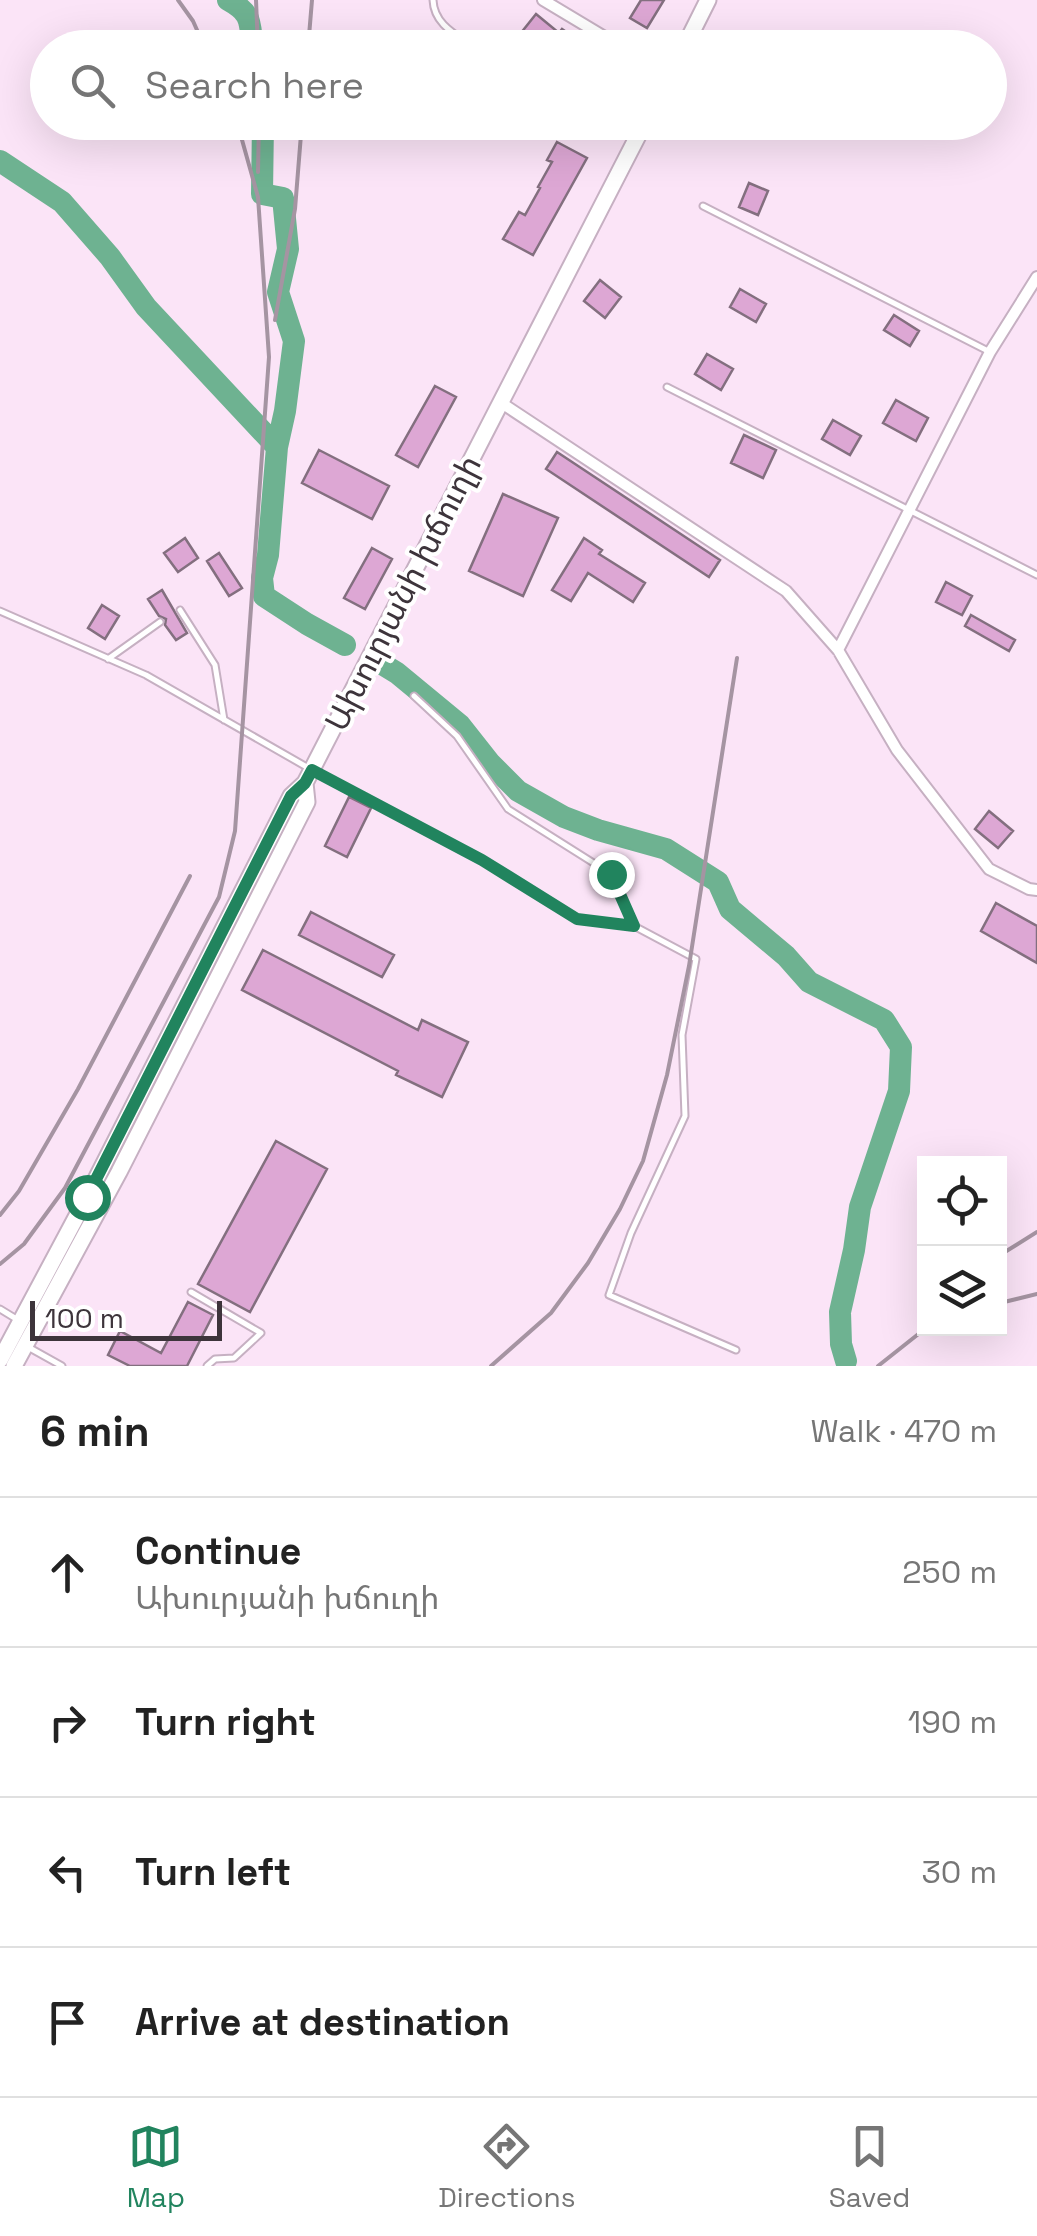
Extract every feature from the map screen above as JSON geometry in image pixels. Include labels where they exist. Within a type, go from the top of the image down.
[{"type":"main road","points":[[693,30],[708,0]]},
{"type":"main road","name":"Ախուրյանի խճուղի","points":[[0,1360],[291,796],[309,777],[636,140]]},
{"type":"main road","name":"Ախուրյանի խճուղի","points":[[14,1366],[120,1172],[306,802],[309,777]]},
{"type":"street","points":[[543,0],[593,30]]},
{"type":"street","points":[[838,650],[990,352],[1037,277]]},
{"type":"street","points":[[500,402],[786,591],[838,650],[898,750],[989,868],[1037,890]]},
{"type":"lane","points":[[434,0],[434,12],[450,30]]},
{"type":"lane","points":[[703,206],[990,352]]},
{"type":"lane","points":[[667,387],[1037,575]]},
{"type":"lane","points":[[180,610],[216,665],[224,720]]},
{"type":"lane","points":[[0,611],[146,675],[224,720],[309,777],[482,860],[577,919],[634,926],[696,959],[682,1035],[685,1116],[631,1233],[608,1295],[736,1350]]},
{"type":"lane","points":[[108,658],[160,622]]},
{"type":"lane","points":[[414,696],[457,736],[508,810],[611,874],[634,926]]},
{"type":"lane","points":[[191,1292],[261,1333],[234,1358],[215,1360],[207,1366]]},
{"type":"lane","points":[[0,1309],[21,1322]]},
{"type":"lane","points":[[25,1346],[62,1366]]},
{"type":"building","points":[[641,0],[664,0],[647,28],[630,18]]},
{"type":"building","points":[[536,14],[555,30],[523,30]]},
{"type":"building","points":[[557,142],[587,158],[533,255],[503,239],[519,212],[525,215],[552,162],[547,160]]},
{"type":"building","points":[[749,183],[768,191],[758,215],[739,207]]},
{"type":"building","points":[[600,280],[621,297],[605,318],[584,301]]},
{"type":"building","points":[[740,289],[766,304],[756,322],[730,307]]},
{"type":"building","points":[[894,315],[919,331],[910,346],[884,330]]},
{"type":"building","points":[[707,354],[733,369],[721,390],[695,374]]},
{"type":"building","points":[[435,386],[456,397],[418,467],[396,455]]},
{"type":"building","points":[[896,400],[928,418],[916,441],[883,423]]},
{"type":"building","points":[[833,420],[861,436],[850,455],[822,439]]},
{"type":"building","points":[[744,435],[776,450],[763,478],[731,463]]},
{"type":"building","points":[[319,450],[389,486],[372,519],[302,483]]},
{"type":"building","points":[[557,452],[720,560],[709,577],[546,469]]},
{"type":"building","points":[[503,494],[558,518],[523,596],[469,571]]},
{"type":"building","points":[[185,538],[198,558],[178,572],[164,553]]},
{"type":"building","points":[[584,538],[602,550],[599,554],[645,583],[633,602],[588,573],[571,601],[552,590]]},
{"type":"building","points":[[372,548],[392,559],[365,609],[344,598]]},
{"type":"building","points":[[219,553],[242,588],[229,596],[207,561]]},
{"type":"building","points":[[946,582],[972,596],[962,615],[936,602]]},
{"type":"building","points":[[162,590],[187,633],[176,640],[165,625],[166,619],[159,616],[148,599]]},
{"type":"building","points":[[102,605],[119,616],[105,639],[88,628]]},
{"type":"building","points":[[971,615],[1015,640],[1009,651],[965,626]]},
{"type":"building","points":[[349,797],[371,808],[347,857],[325,846]]},
{"type":"building","points":[[989,811],[1013,831],[998,848],[975,829]]},
{"type":"building","points":[[996,903],[1037,926],[1037,963],[981,931]]},
{"type":"building","points":[[311,912],[394,955],[382,977],[299,935]]},
{"type":"building","points":[[263,950],[418,1030],[422,1020],[468,1042],[442,1097],[242,990]]},
{"type":"building","points":[[276,1141],[327,1169],[250,1312],[198,1284]]},
{"type":"building","points":[[188,1302],[213,1315],[187,1366],[130,1366],[108,1355],[120,1331],[161,1353]]},
{"type":"waterway","points":[[228,0],[246,14],[251,30]]},
{"type":"waterway","points":[[263,140],[262,194],[283,198],[288,249],[278,292],[294,341],[277,447],[268,555],[262,578],[264,596],[345,645]]},
{"type":"waterway","points":[[0,161],[62,202],[110,257],[146,307],[277,447]]},
{"type":"waterway","points":[[379,662],[460,725],[518,791],[564,817],[666,849],[718,882],[730,909],[786,956],[809,982],[884,1020],[901,1047],[899,1091],[860,1207],[840,1312],[846,1361]]},
{"type":"railway","points":[[178,0],[197,30]]},
{"type":"railway","points":[[256,0],[257,30]]},
{"type":"railway","points":[[310,30],[312,0]]},
{"type":"railway","points":[[0,1264],[24,1244],[65,1188],[219,897],[235,831],[269,357],[258,197],[242,140]]},
{"type":"railway","points":[[258,172],[259,140]]},
{"type":"railway","points":[[275,320],[295,209],[301,140]]},
{"type":"railway","points":[[491,1366],[551,1313],[588,1263],[643,1161],[667,1075],[689,966],[737,658]]},
{"type":"railway","points":[[0,1215],[19,1191],[78,1089],[190,876]]},
{"type":"railway","points":[[1007,1251],[1037,1232]]},
{"type":"railway","points":[[1007,1301],[1037,1294]]},
{"type":"railway","points":[[878,1366],[917,1335]]},
{"type":"route","points":[[87,1197],[291,796],[312,770],[482,860],[577,919],[634,926],[611,874]]}]
